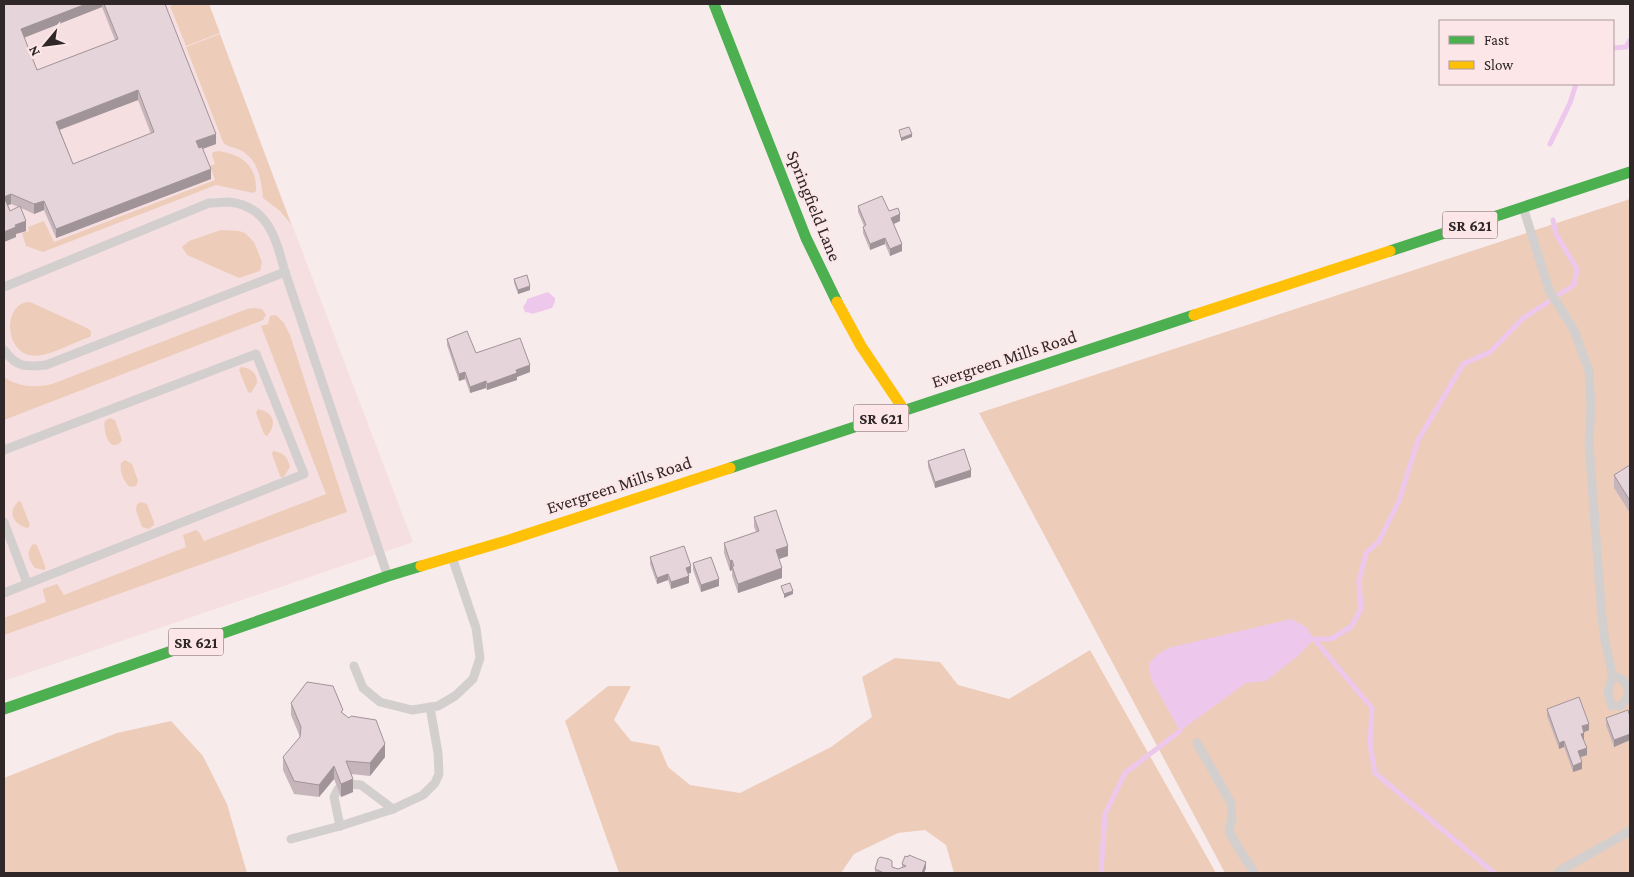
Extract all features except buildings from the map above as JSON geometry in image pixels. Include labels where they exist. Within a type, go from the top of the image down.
[{"type":"main road","name":"Springfield Lane","points":[[714,4],[806,238],[861,346],[904,410]]},
{"type":"main road","name":"Evergreen Mills Road","points":[[388,576],[452,558],[1630,172]]},
{"type":"main road","name":"SR 621","points":[[4,709],[388,576]]},
{"type":"lane","points":[[4,287],[209,204],[229,202],[253,209],[264,220],[276,238],[285,272],[388,576]]},
{"type":"lane","points":[[1523,208],[1549,290],[1574,330],[1589,371],[1589,443],[1602,618],[1604,641],[1613,676],[1607,687],[1608,698],[1612,706],[1620,706],[1630,692],[1624,681],[1619,677],[1613,676]]},
{"type":"lane","points":[[4,350],[10,359],[25,367],[46,365],[285,272]]},
{"type":"lane","points":[[4,450],[256,354],[304,474],[4,593]]},
{"type":"lane","points":[[4,522],[27,583]]},
{"type":"lane","points":[[354,666],[363,688],[380,702],[412,710],[438,706],[455,696],[473,679],[480,658],[476,628],[452,558]]},
{"type":"lane","points":[[291,839],[340,826],[393,808],[423,795],[435,783],[439,774],[438,753],[430,707]]},
{"type":"lane","points":[[1197,743],[1231,803],[1232,818],[1229,830],[1233,840],[1254,873]]},
{"type":"lane","points":[[340,826],[334,797],[338,789],[349,784],[361,785],[393,808]]},
{"type":"lane","points":[[1558,873],[1630,832]]},
{"type":"shaded area","points":[[4,4],[208,4],[413,542],[4,681]]},
{"type":"shaded area","points":[[175,4],[209,4],[220,33],[186,46],[170,6]]},
{"type":"shaded area","points":[[220,34],[291,224],[280,211],[263,198],[260,177],[251,159],[240,150],[223,142],[186,47]]},
{"type":"shaded area","points":[[219,151],[235,155],[251,168],[256,182],[256,191],[253,193],[216,185],[43,252],[26,246],[22,233],[29,231],[28,227],[44,221],[54,242],[215,180],[210,166],[215,164],[213,152]]},
{"type":"shaded area","points":[[1630,199],[1630,873],[1225,873],[979,413]]},
{"type":"shaded area","points":[[221,230],[245,233],[254,242],[262,262],[260,271],[239,278],[187,255],[182,247],[189,241]]},
{"type":"shaded area","points":[[548,292],[555,298],[552,308],[532,314],[525,312],[523,307],[527,299]]},
{"type":"shaded area","points":[[30,302],[87,328],[91,331],[90,337],[42,355],[29,355],[20,350],[10,332],[11,321],[14,311],[20,305]]},
{"type":"shaded area","points":[[247,309],[262,309],[266,315],[263,320],[4,420],[4,377],[15,383],[27,386],[52,384]]},
{"type":"shaded area","points":[[276,315],[284,323],[290,335],[347,512],[4,635],[4,618],[46,602],[43,589],[57,584],[64,595],[186,547],[183,535],[196,530],[204,541],[326,494],[261,326],[268,324],[270,316]]},
{"type":"shaded area","points":[[241,367],[250,370],[256,376],[257,383],[251,393],[248,392],[239,370]]},
{"type":"shaded area","points":[[258,409],[270,415],[272,419],[272,427],[267,436],[264,434],[256,413]]},
{"type":"shaded area","points":[[110,418],[115,420],[122,440],[119,444],[111,444],[106,435],[104,423]]},
{"type":"shaded area","points":[[273,451],[284,456],[289,463],[290,467],[283,478],[280,476],[272,454]]},
{"type":"shaded area","points":[[125,460],[132,464],[138,481],[136,486],[130,487],[122,476],[121,463]]},
{"type":"shaded area","points":[[19,501],[30,525],[28,528],[19,524],[13,518],[13,509]]},
{"type":"shaded area","points":[[141,502],[147,504],[154,522],[154,525],[149,529],[142,527],[136,510],[137,504]]},
{"type":"shaded area","points":[[33,544],[37,545],[45,570],[35,568],[31,562],[29,553]]},
{"type":"shaded area","points":[[1291,619],[1306,627],[1314,639],[1299,655],[1266,681],[1246,683],[1180,731],[1151,679],[1149,663],[1168,648]]},
{"type":"shaded area","points":[[1090,650],[1216,873],[954,873],[946,845],[925,830],[898,833],[854,854],[841,873],[619,873],[565,721],[608,686],[631,686],[614,720],[631,741],[659,746],[668,767],[690,785],[740,793],[831,747],[872,717],[862,677],[895,658],[940,662],[958,685],[1009,699]]},
{"type":"shaded area","points":[[171,721],[203,756],[227,804],[247,873],[4,873],[4,778],[117,733]]},
{"type":"waterway","points":[[1614,48],[1626,47],[1630,40]]},
{"type":"waterway","points":[[1550,144],[1570,103],[1576,85]]},
{"type":"waterway","points":[[1553,220],[1556,234],[1577,269],[1574,285],[1558,295]]},
{"type":"waterway","points":[[1314,639],[1331,639],[1351,627],[1361,609],[1359,581],[1366,553],[1379,541],[1399,501],[1418,440],[1463,364],[1490,352],[1523,318],[1548,302]]},
{"type":"waterway","points":[[1314,639],[1372,708],[1370,745],[1375,773],[1494,873]]},
{"type":"waterway","points":[[1101,873],[1105,814],[1125,773],[1180,731]]},
{"type":"traffic: fast","points":[[714,4],[806,238],[837,302]]},
{"type":"traffic: fast","points":[[1390,251],[1630,172]]},
{"type":"traffic: fast","points":[[730,468],[1194,315]]},
{"type":"traffic: fast","points":[[4,709],[421,566]]},
{"type":"traffic: slow","points":[[1194,315],[1390,251]]},
{"type":"traffic: slow","points":[[837,302],[861,346],[904,410]]},
{"type":"traffic: slow","points":[[421,566],[509,540],[730,468]]}]
